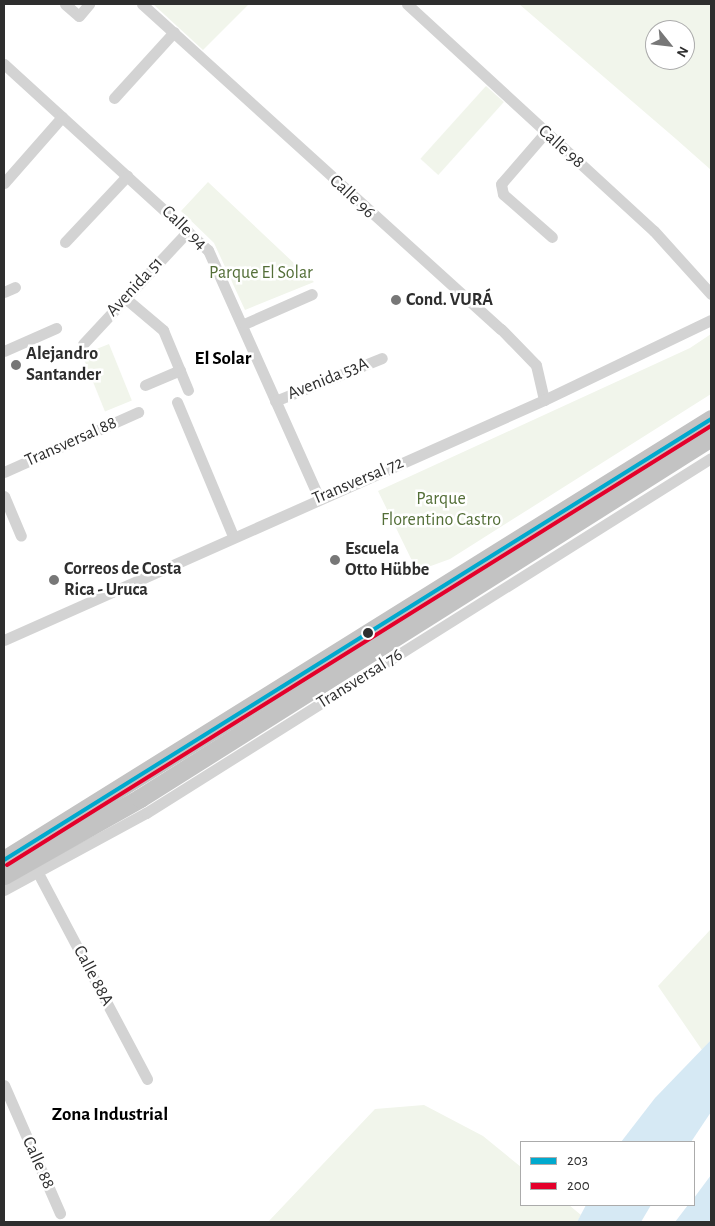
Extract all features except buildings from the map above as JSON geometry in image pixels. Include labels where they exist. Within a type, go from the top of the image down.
[{"type":"highway","points":[[4,860],[711,419]]},
{"type":"highway","points":[[4,875],[140,798],[711,438]]},
{"type":"street","points":[[65,4],[79,16],[89,4]]},
{"type":"street","name":"Calle 96","points":[[142,4],[501,329],[536,365],[544,400]]},
{"type":"street","name":"Calle 98","points":[[407,4],[545,133],[654,231],[711,294]]},
{"type":"street","points":[[114,98],[174,32]]},
{"type":"street","name":"Calle 94","points":[[4,64],[208,250],[244,324],[275,401],[319,498]]},
{"type":"street","points":[[4,182],[62,117]]},
{"type":"street","points":[[545,133],[502,184],[503,194],[552,237]]},
{"type":"street","points":[[65,242],[128,176]]},
{"type":"street","name":"Avenida 51","points":[[83,344],[188,231]]},
{"type":"street","points":[[4,292],[15,287]]},
{"type":"street","points":[[244,324],[312,294]]},
{"type":"street","points":[[125,298],[163,330],[188,390]]},
{"type":"street","name":"Transversal 72","points":[[4,640],[233,536],[544,400],[711,320]]},
{"type":"street","points":[[5,346],[56,328]]},
{"type":"street","name":"Avenida 53A","points":[[275,401],[382,358]]},
{"type":"street","points":[[145,385],[180,370]]},
{"type":"street","points":[[177,402],[233,536]]},
{"type":"street","name":"Transversal 88","points":[[4,472],[138,412]]},
{"type":"street","name":"Transversal 76","points":[[4,890],[38,874],[146,813],[711,458]]},
{"type":"street","points":[[4,496],[20,536]]},
{"type":"street","name":"Calle 88A","points":[[38,874],[148,1079]]},
{"type":"street","name":"Calle 88","points":[[4,1085],[60,1213]]},
{"type":"green space","points":[[153,4],[249,4],[203,50]]},
{"type":"green space","points":[[519,4],[711,4],[711,170],[676,139]]},
{"type":"green space","points":[[486,86],[504,102],[438,175],[420,159]]},
{"type":"green space","name":"Parque El Solar","points":[[208,182],[314,282],[245,310],[214,243],[181,211]]},
{"type":"green space","name":"Parque Florentino Castro","points":[[711,334],[711,394],[450,559],[417,571],[378,491],[690,348]]},
{"type":"green space","points":[[109,344],[132,401],[105,411],[82,355]]},
{"type":"green space","points":[[711,929],[711,1040],[702,1050],[658,986]]},
{"type":"green space","points":[[424,1105],[483,1136],[520,1166],[520,1206],[570,1206],[581,1215],[577,1222],[268,1222],[375,1109]]},
{"type":"water","points":[[711,1040],[711,1112],[692,1141],[622,1141],[655,1098]]},
{"type":"water","points":[[711,1175],[711,1222],[675,1222],[687,1206],[695,1206],[695,1197]]},
{"type":"water","points":[[585,1206],[650,1206],[641,1222],[577,1222]]},
{"type":"transit line","name":"203","points":[[4,860],[711,419]]},
{"type":"transit line","name":"200","points":[[7,865],[711,426]]},
{"type":"place","name":"Cond. VURÁ","points":[[396,300]]},
{"type":"place","name":"Alejandro Santander","points":[[16,365]]},
{"type":"place","name":"Escuela Otto Hübbe","points":[[335,560]]},
{"type":"place","name":"Correos de Costa Rica - Uruca","points":[[54,580]]},
{"type":"district","name":"El Solar","points":[[223,359]]},
{"type":"district","name":"Zona Industrial","points":[[110,1115]]}]
